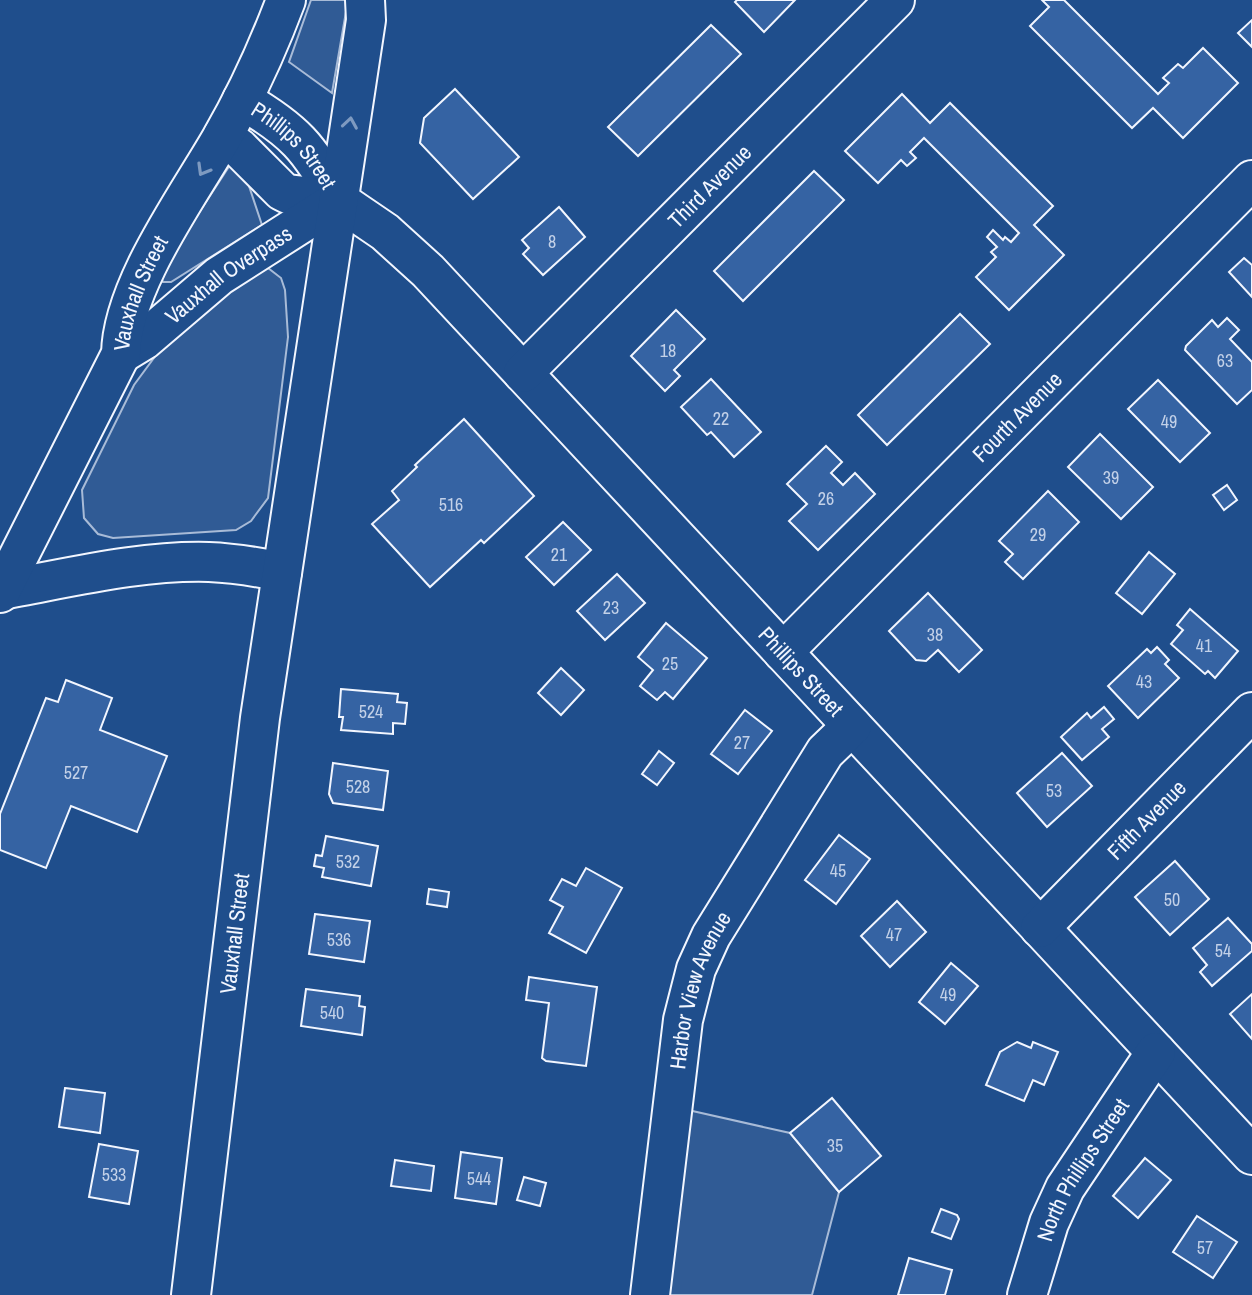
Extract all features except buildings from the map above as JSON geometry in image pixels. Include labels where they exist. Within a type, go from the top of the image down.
[{"type":"street","name":"Vauxhall Street","points":[[1,591],[121,354],[124,322],[139,281],[242,100],[269,45],[286,0]]},
{"type":"street","name":"Vauxhall Street","points":[[191,1295],[254,762],[366,20],[365,0]]},
{"type":"street","name":"Third Avenue","points":[[523,373],[895,0]]},
{"type":"street","name":"Phillips Street","points":[[242,100],[291,131],[312,154],[338,200]]},
{"type":"street","name":"Phillips Street","points":[[223,136],[282,191],[338,200],[368,219],[418,261],[1252,1155]]},
{"type":"street","name":"Fourth Avenue","points":[[783,652],[1252,180]]},
{"type":"street","name":"Vauxhall Overpass","points":[[121,354],[144,340],[219,276],[338,200]]},
{"type":"street","name":"Vauxhall Street","points":[[1,591],[91,574],[175,563],[210,562],[282,572]]},
{"type":"street","name":"Fifth Avenue","points":[[1040,928],[1252,712]]},
{"type":"street","name":"Harbor View Avenue","points":[[650,1295],[683,1020],[696,969],[711,936],[825,752],[852,726]]},
{"type":"street","name":"North Phillips Street","points":[[1027,1295],[1049,1223],[1065,1188],[1156,1052]]},
{"type":"shaded area","points":[[311,0],[348,0],[332,93],[289,62]]},
{"type":"shaded area","points":[[232,162],[242,165],[262,225],[171,282],[163,282],[159,274]]},
{"type":"shaded area","points":[[259,267],[268,268],[281,278],[285,290],[288,337],[268,498],[251,521],[236,530],[113,538],[98,534],[84,518],[82,490],[134,385],[165,343]]},
{"type":"shaded area","points":[[688,1110],[790,1133],[839,1192],[812,1295],[666,1295]]}]
